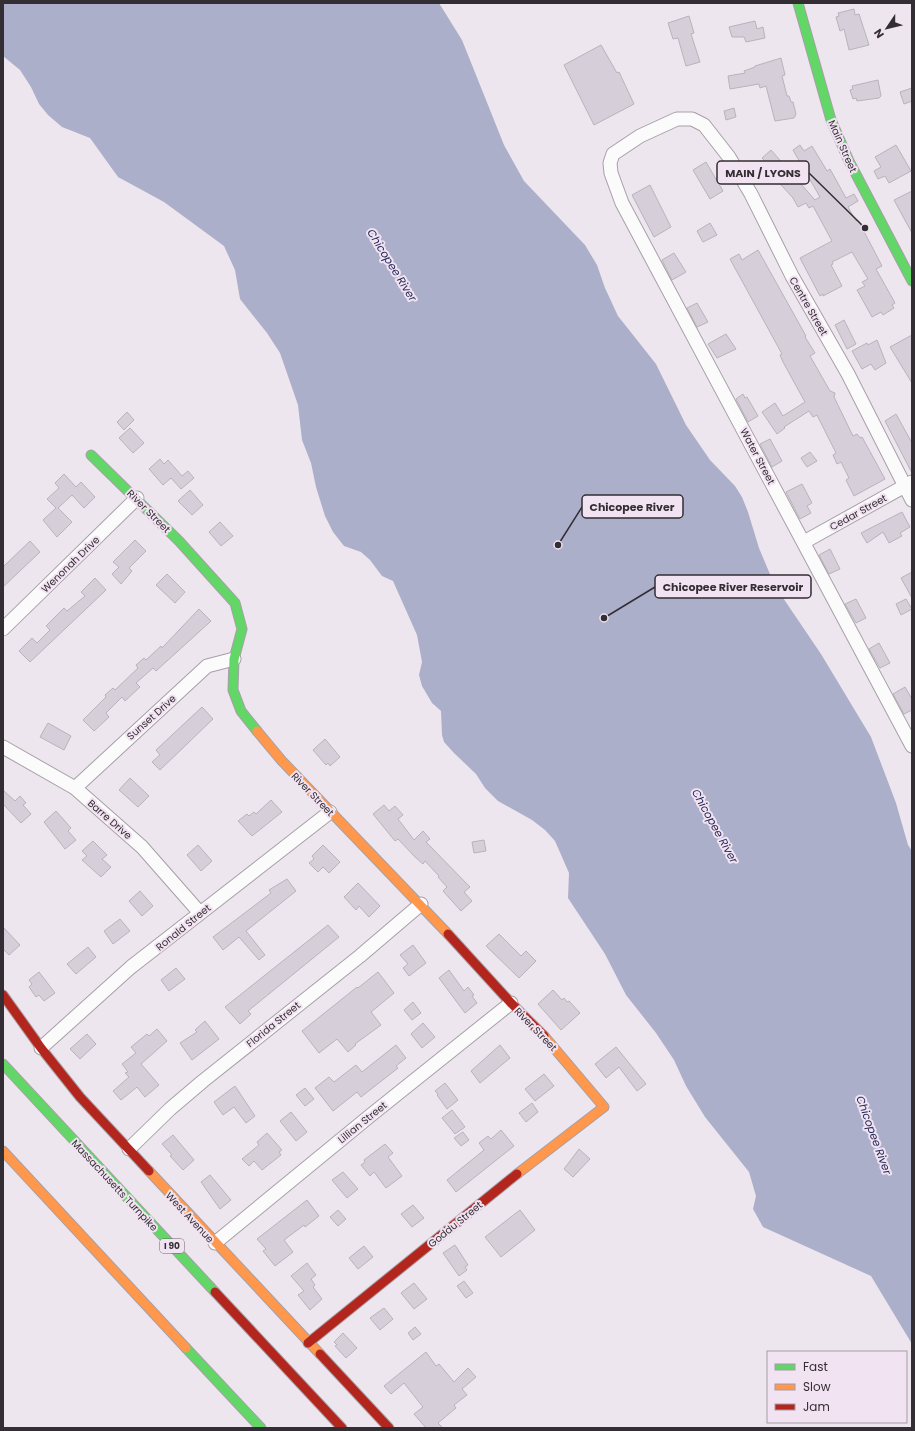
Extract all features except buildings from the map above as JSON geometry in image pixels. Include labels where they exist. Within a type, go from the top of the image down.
[{"type":"main road","name":"Main Street","points":[[798,3],[831,120],[849,161],[912,281]]},
{"type":"main road","name":"River Street","points":[[91,456],[137,498],[235,603],[242,629],[234,659],[233,690],[241,711],[282,761],[421,904],[511,1003],[556,1048],[604,1107]]},
{"type":"main road","name":"West Avenue","points":[[3,995],[41,1048],[80,1098],[389,1428]]},
{"type":"main road","name":"Massachusetts Turnpike","points":[[3,1064],[342,1428]]},
{"type":"main road","name":"Goddu Street","points":[[308,1343],[512,1178],[604,1107]]},
{"type":"main road","points":[[3,1151],[261,1428]]},
{"type":"street","name":"Centre Street","points":[[610,163],[613,154],[618,149],[640,136],[678,119],[694,121],[704,125],[715,139],[751,194],[792,276],[908,484],[912,500]]},
{"type":"street","name":"Water Street","points":[[610,163],[610,173],[622,203],[912,746]]},
{"type":"street","name":"Cedar Street","points":[[804,542],[908,484]]},
{"type":"street","name":"Wenonah Drive","points":[[3,628],[137,498]]},
{"type":"street","name":"Sunset Drive","points":[[75,788],[207,666],[234,659]]},
{"type":"street","name":"Barre Drive","points":[[3,747],[75,788],[142,847],[200,913]]},
{"type":"street","name":"Ronald Street","points":[[41,1048],[132,967],[330,812]]},
{"type":"street","name":"Florida Street","points":[[129,1150],[170,1109],[203,1081],[360,956],[421,904]]},
{"type":"street","name":"Lillian Street","points":[[215,1243],[347,1134],[511,1003]]},
{"type":"water","points":[[3,3],[439,3],[462,40],[504,145],[524,181],[585,245],[597,265],[605,288],[618,316],[656,364],[686,425],[710,460],[735,486],[742,497],[759,548],[775,586],[821,654],[871,737],[896,803],[908,845],[912,851],[912,1344],[871,1276],[763,1227],[753,1209],[756,1196],[749,1172],[705,1117],[686,1086],[674,1060],[656,1033],[626,995],[605,954],[568,898],[569,873],[555,841],[545,830],[532,820],[498,801],[485,788],[476,774],[444,742],[442,735],[441,711],[432,703],[422,686],[419,675],[422,662],[417,635],[393,581],[382,576],[370,560],[361,552],[344,546],[333,532],[325,516],[316,487],[311,463],[302,440],[298,405],[280,353],[267,333],[240,299],[235,270],[224,246],[164,202],[118,177],[90,138],[62,127],[48,115],[39,104],[31,87],[20,70],[3,56]]},
{"type":"traffic: fast","points":[[798,3],[831,120],[849,161],[912,281]]},
{"type":"traffic: fast","points":[[91,455],[179,541],[235,603],[242,629],[234,659],[233,690],[241,711],[257,731]]},
{"type":"traffic: fast","points":[[3,1064],[215,1292]]},
{"type":"traffic: fast","points":[[186,1348],[261,1428]]},
{"type":"traffic: slow","points":[[257,731],[282,761],[448,934]]},
{"type":"traffic: slow","points":[[517,1174],[604,1107],[544,1036]]},
{"type":"traffic: slow","points":[[3,1151],[186,1348]]},
{"type":"traffic: slow","points":[[149,1171],[320,1354]]},
{"type":"traffic: jam","points":[[448,934],[511,1003],[544,1036]]},
{"type":"traffic: jam","points":[[3,995],[41,1048],[80,1097],[149,1171]]},
{"type":"traffic: jam","points":[[308,1343],[517,1174]]},
{"type":"traffic: jam","points":[[215,1292],[342,1428]]},
{"type":"traffic: jam","points":[[320,1354],[389,1428]]},
{"type":"place","name":"MAIN / LYONS","points":[[865,228]]},
{"type":"place","name":"Chicopee River","points":[[558,545]]},
{"type":"place","name":"Chicopee River Reservoir","points":[[604,618]]}]
